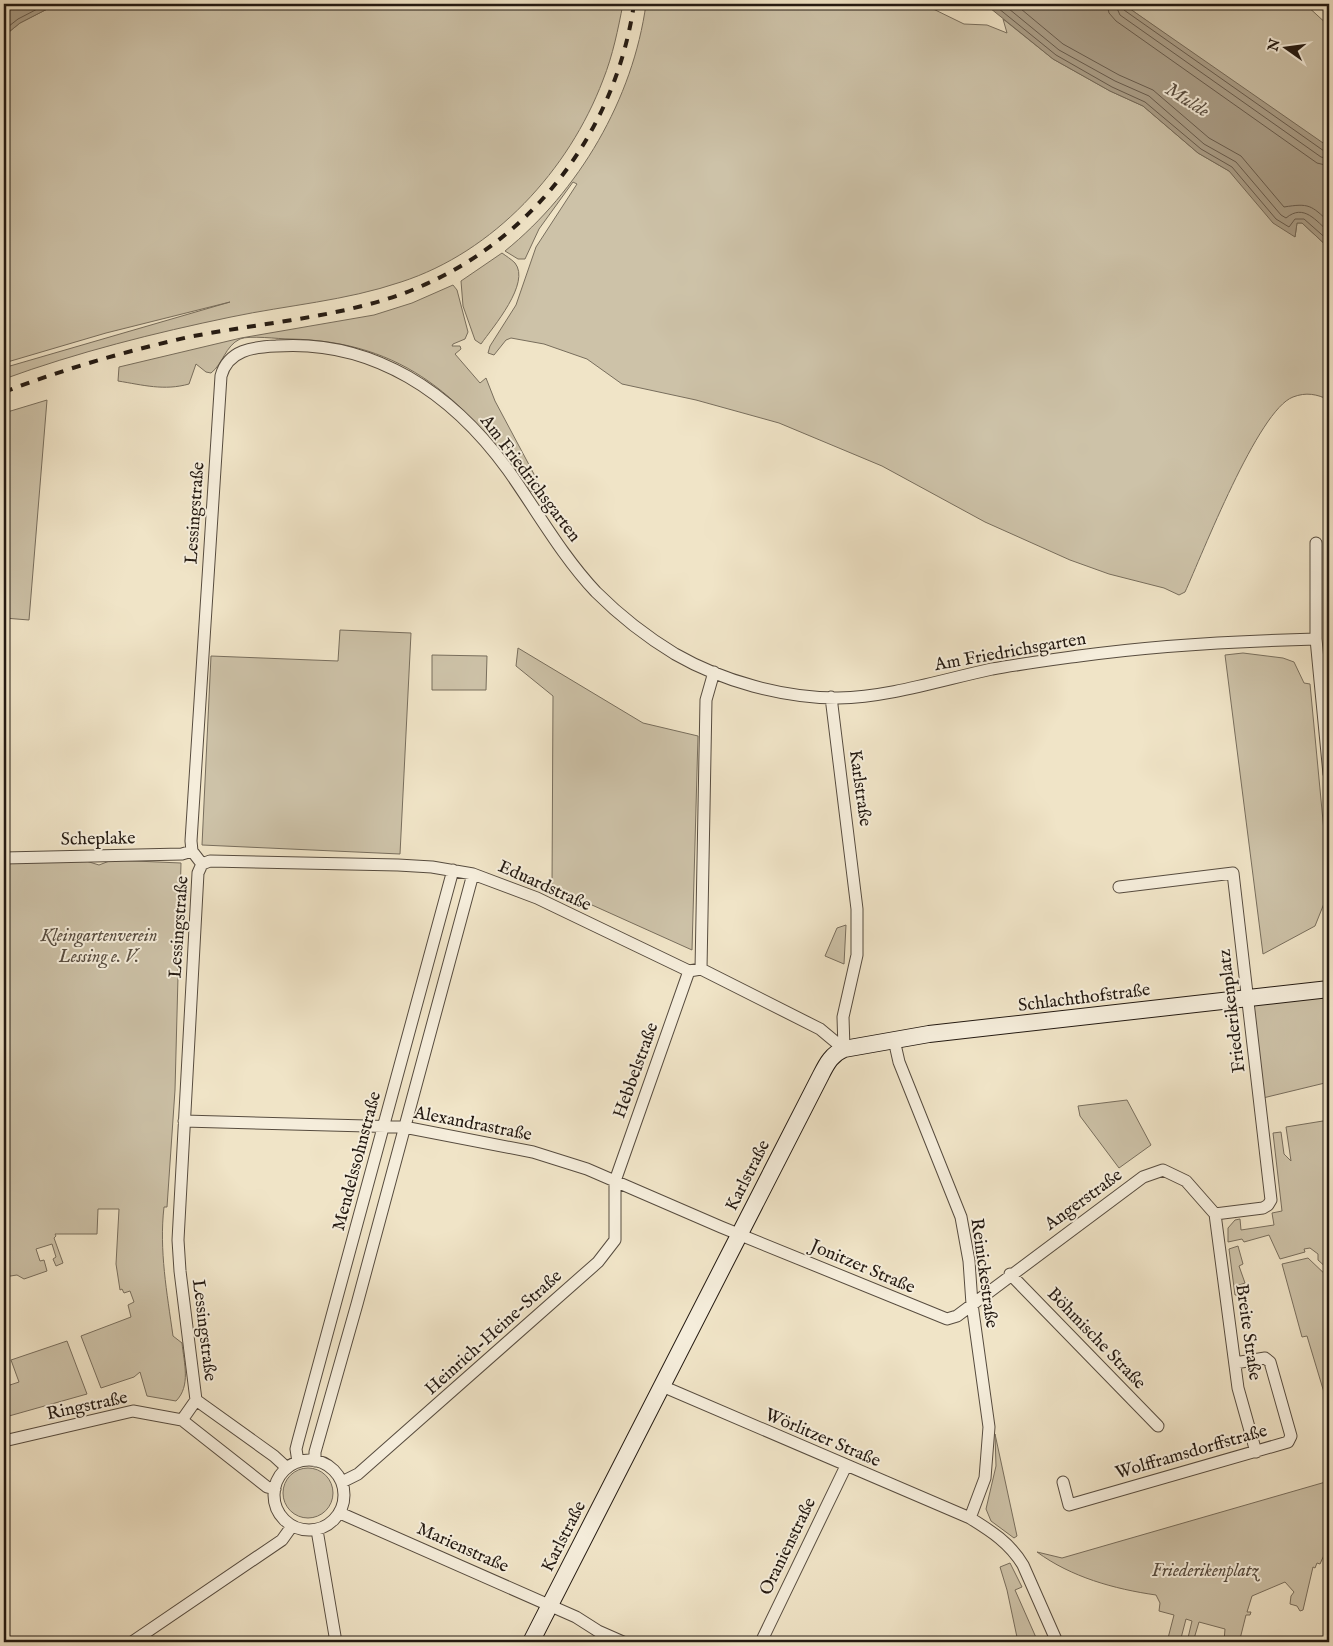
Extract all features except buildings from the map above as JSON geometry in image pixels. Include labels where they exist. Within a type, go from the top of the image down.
[{"type":"main road","name":"Schlachthofstraße","points":[[844,1049],[929,1034],[1329,989]]},
{"type":"main road","name":"Karlstraße","points":[[531,1642],[827,1063],[844,1049]]},
{"type":"street","name":"Am Friedrichsgarten","points":[[221,376],[227,362],[243,351],[296,345],[344,350],[380,361],[408,375],[452,406],[482,437],[558,544],[595,591],[626,619],[655,641],[689,661],[714,672],[775,690],[831,697],[878,694],[994,669],[1112,652],[1249,641],[1316,639]]},
{"type":"street","name":"Lessingstraße","points":[[182,1420],[196,1400],[178,1240],[198,873],[202,864],[192,851],[221,376]]},
{"type":"street","points":[[1316,543],[1316,639],[1329,774]]},
{"type":"street","points":[[702,970],[706,700],[714,672]]},
{"type":"street","name":"Karlstraße","points":[[831,697],[857,909],[857,955],[843,1017],[844,1049]]},
{"type":"street","name":"Scheplake","points":[[4,858],[182,854],[192,851]]},
{"type":"street","name":"Eduardstraße","points":[[202,864],[210,861],[364,863],[453,870],[473,874],[537,898],[689,971]]},
{"type":"street","name":"Mendelssohnstraße","points":[[298,1462],[296,1449],[298,1441],[453,870]]},
{"type":"street","name":"Friederikenplatz","points":[[1119,887],[1233,873],[1271,1200],[1263,1208],[1216,1214]]},
{"type":"street","points":[[315,1461],[315,1452],[473,874]]},
{"type":"street","points":[[689,971],[702,970],[820,1029],[844,1049]]},
{"type":"street","name":"Hebbelstraße","points":[[615,1181],[689,971]]},
{"type":"street","name":"Reinickestraße","points":[[894,1040],[899,1062],[961,1216],[969,1260],[972,1304],[989,1426],[985,1478],[970,1518]]},
{"type":"street","name":"Alexandrastraße","points":[[184,1121],[384,1128],[404,1127],[533,1152],[587,1169],[740,1234]]},
{"type":"street","name":"Angerstraße","points":[[972,1304],[1143,1176],[1163,1170],[1186,1181],[1216,1214]]},
{"type":"street","name":"Heinrich-Heine-Straße","points":[[342,1482],[358,1474],[604,1257],[615,1240],[615,1181]]},
{"type":"street","name":"Breite Straße","points":[[1216,1214],[1238,1388],[1256,1452]]},
{"type":"street","name":"Jonitzer Straße","points":[[740,1234],[934,1315],[947,1318],[957,1316],[972,1304]]},
{"type":"street","name":"Böhmische Straße","points":[[1010,1274],[1158,1426]]},
{"type":"street","name":"Wolfframsdorffstraße","points":[[1063,1482],[1069,1505],[1288,1442],[1291,1436],[1270,1362],[1265,1358],[1235,1363]]},
{"type":"street","name":"Wörlitzer Straße","points":[[662,1386],[970,1518],[994,1534],[1016,1553],[1032,1584],[1057,1642]]},
{"type":"street","points":[[196,1400],[266,1450],[287,1468]]},
{"type":"street","name":"Ringstraße","points":[[4,1441],[133,1411],[182,1420],[267,1487],[275,1489]]},
{"type":"street","points":[[315,1461],[332,1468],[342,1482],[345,1498],[340,1512],[333,1522],[317,1530],[304,1530],[292,1526],[278,1511],[275,1489],[280,1476],[287,1468],[298,1462],[315,1461]]},
{"type":"street","name":"Oranienstraße","points":[[761,1642],[846,1466]]},
{"type":"street","name":"Marienstraße","points":[[340,1512],[585,1621],[598,1631],[623,1642]]},
{"type":"street","points":[[132,1642],[282,1540],[292,1526]]},
{"type":"street","points":[[317,1530],[336,1642]]},
{"type":"green space","points":[[57,4],[623,4],[607,71],[588,113],[570,145],[549,176],[524,203],[497,229],[467,250],[435,268],[401,282],[359,294],[252,313],[173,330],[88,352],[4,379],[4,369],[10,366],[230,302],[106,333],[4,363],[4,36],[20,23]]},
{"type":"green space","points":[[646,4],[923,4],[964,24],[987,25],[1007,33],[1003,19],[1053,59],[1110,91],[1143,106],[1198,153],[1229,171],[1295,237],[1297,223],[1302,223],[1329,248],[1329,400],[1311,394],[1293,397],[1279,408],[1264,428],[1248,455],[1217,517],[1185,592],[1179,595],[1164,588],[1109,574],[1070,560],[985,522],[882,466],[779,423],[696,400],[622,384],[587,359],[544,344],[511,338],[506,340],[494,355],[488,353],[490,346],[516,305],[536,247],[577,184],[573,182],[539,229],[525,259],[518,259],[505,251],[532,227],[556,200],[579,172],[598,141],[615,108],[629,74]]},
{"type":"green space","points":[[1123,4],[1305,4],[1329,26],[1329,150]]},
{"type":"green space","points":[[502,253],[515,263],[519,272],[518,282],[508,305],[481,344],[475,340],[463,306],[461,281]]},
{"type":"green space","points":[[453,285],[457,290],[468,332],[465,339],[453,344],[452,346],[460,346],[461,349],[455,354],[480,383],[486,378],[495,401],[535,476],[538,491],[536,493],[528,490],[481,429],[456,403],[429,382],[399,364],[367,351],[331,342],[250,337],[235,342],[211,373],[206,372],[196,364],[189,384],[162,387],[118,381],[119,367],[241,338],[374,315],[412,303]]},
{"type":"green space","points":[[47,400],[29,620],[4,618],[4,413]]},
{"type":"green space","points":[[340,630],[411,633],[400,854],[202,845],[211,656],[338,661]]},
{"type":"green space","points":[[518,648],[643,723],[698,736],[692,950],[552,887],[553,696],[516,666]]},
{"type":"green space","points":[[1243,653],[1283,658],[1294,662],[1304,683],[1310,684],[1329,884],[1329,891],[1315,926],[1263,954],[1225,655]]},
{"type":"green space","points":[[432,655],[487,656],[486,690],[432,690]]},
{"type":"green space","name":"Kleingartenverein Lessing e. V.","points":[[112,860],[181,863],[175,1090],[167,1207],[164,1207],[162,1239],[164,1272],[173,1336],[182,1343],[185,1366],[184,1388],[176,1401],[147,1396],[140,1372],[134,1377],[101,1388],[81,1336],[131,1317],[128,1305],[134,1302],[130,1291],[124,1293],[122,1289],[120,1290],[116,1264],[119,1209],[98,1209],[97,1234],[55,1234],[54,1238],[63,1263],[56,1266],[53,1259],[56,1257],[52,1244],[36,1249],[40,1261],[44,1260],[47,1271],[24,1279],[17,1275],[4,1277],[4,862],[86,861],[99,865]]},
{"type":"green space","points":[[846,925],[844,964],[825,956],[837,928]]},
{"type":"green space","points":[[1329,996],[1329,1082],[1263,1098],[1254,1005]]},
{"type":"green space","points":[[1127,1100],[1151,1145],[1119,1168],[1080,1116],[1078,1106]]},
{"type":"green space","points":[[1329,1120],[1329,1270],[1318,1260],[1318,1254],[1310,1248],[1304,1249],[1305,1252],[1280,1259],[1269,1235],[1244,1242],[1242,1239],[1228,1242],[1228,1228],[1235,1220],[1240,1219],[1241,1230],[1274,1225],[1272,1213],[1282,1211],[1273,1133],[1281,1132],[1284,1154],[1291,1161],[1286,1127]]},
{"type":"green space","points":[[1238,1246],[1243,1264],[1239,1266],[1245,1283],[1236,1286],[1238,1295],[1235,1295],[1229,1249]]},
{"type":"green space","points":[[1308,1258],[1329,1278],[1329,1409],[1307,1336],[1302,1337],[1282,1264]]},
{"type":"green space","points":[[67,1341],[87,1394],[9,1416],[4,1400],[4,1387],[19,1382],[11,1360]]},
{"type":"green space","points":[[995,1434],[1017,1536],[1014,1538],[991,1521],[986,1509],[996,1466]]},
{"type":"green space","points":[[303,1468],[313,1468],[326,1475],[333,1488],[333,1498],[326,1511],[313,1518],[303,1518],[294,1514],[287,1507],[283,1498],[283,1488],[287,1479],[294,1472]]},
{"type":"green space","name":"Friederikenplatz","points":[[1329,1481],[1329,1544],[1320,1564],[1317,1563],[1315,1568],[1313,1567],[1303,1610],[1300,1611],[1297,1606],[1290,1604],[1291,1596],[1294,1592],[1285,1582],[1252,1596],[1247,1612],[1251,1612],[1250,1615],[1246,1615],[1240,1639],[1250,1642],[1224,1641],[1225,1629],[1199,1622],[1193,1642],[1187,1642],[1192,1621],[1186,1619],[1180,1642],[1167,1642],[1174,1615],[1159,1611],[1160,1603],[1156,1595],[1094,1581],[1050,1561],[1037,1552],[1062,1558]]},
{"type":"green space","points":[[1010,1563],[1022,1587],[1015,1590],[1038,1642],[1018,1642],[1000,1567]]},
{"type":"water","points":[[4,4],[57,4],[20,23],[4,36]]},
{"type":"water","name":"Mulde","points":[[985,4],[1123,4],[1326,145],[1329,150],[1329,248],[1302,223],[1297,223],[1295,237],[1273,223],[1229,171],[1198,153],[1143,106],[1110,91],[1053,59]]},
{"type":"railway","points":[[4,392],[72,368],[165,342],[363,306],[387,299],[435,280],[479,254],[518,223],[553,187],[582,146],[606,102],[623,54],[634,4]]}]
